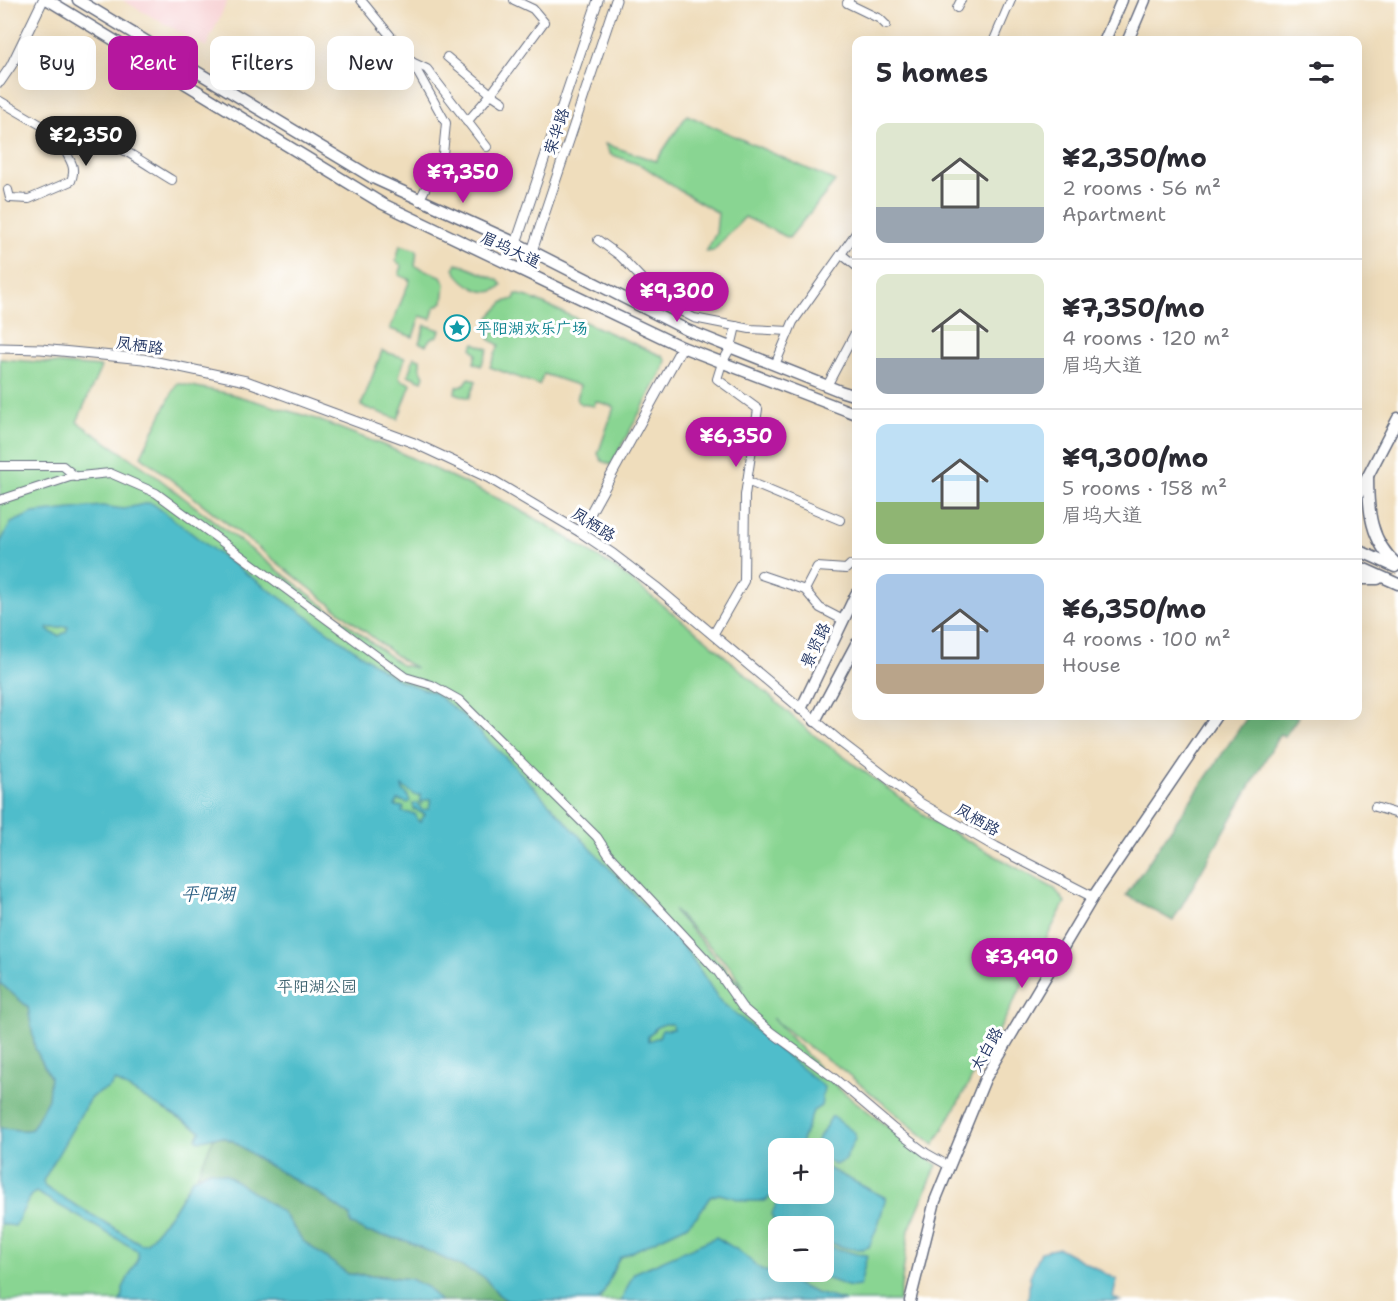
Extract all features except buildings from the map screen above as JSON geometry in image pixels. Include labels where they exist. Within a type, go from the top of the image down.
[{"type":"main road","name":"眉坞大道","points":[[48,0],[383,204],[682,347],[852,412]]},
{"type":"main road","name":"眉坞大道","points":[[78,0],[374,178],[419,201],[516,243],[687,330],[852,395]]},
{"type":"main road","points":[[1107,36],[1122,0]]},
{"type":"main road","points":[[1130,36],[1145,0]]},
{"type":"main road","points":[[1362,487],[1398,418]]},
{"type":"main road","points":[[1362,483],[1368,476]]},
{"type":"main road","points":[[1368,476],[1371,523],[1378,542],[1398,567]]},
{"type":"main road","points":[[1362,552],[1398,567]]},
{"type":"main road","points":[[1362,568],[1398,584]]},
{"type":"main road","points":[[1362,579],[1372,578],[1398,584]]},
{"type":"main road","name":"景贤路","points":[[801,709],[852,602]]},
{"type":"main road","points":[[815,721],[852,652]]},
{"type":"main road","name":"太白路","points":[[910,1301],[935,1201],[985,1079],[1093,897],[1213,720]]},
{"type":"street","points":[[0,82],[11,66],[43,0]]},
{"type":"street","points":[[361,0],[391,36]]},
{"type":"street","points":[[467,122],[491,94],[544,22],[533,9],[514,0]]},
{"type":"street","name":"荣华路","points":[[504,262],[516,243],[598,0]]},
{"type":"street","name":"荣华路","points":[[519,269],[532,251],[616,0]]},
{"type":"street","points":[[849,0],[847,3],[886,25]]},
{"type":"street","points":[[996,36],[1011,0]]},
{"type":"street","points":[[447,57],[503,102]]},
{"type":"street","points":[[414,63],[428,69],[487,147]]},
{"type":"street","points":[[414,66],[446,123],[443,154],[419,201]]},
{"type":"street","points":[[0,100],[63,138]]},
{"type":"street","points":[[63,138],[74,133],[86,132],[106,141],[172,180]]},
{"type":"street","points":[[8,190],[10,198],[29,199],[71,181],[74,173],[72,162],[63,147],[63,138]]},
{"type":"street","points":[[775,365],[793,322],[852,239]]},
{"type":"street","points":[[598,240],[620,256],[665,303],[694,318],[736,326],[789,331]]},
{"type":"street","points":[[841,254],[852,263]]},
{"type":"street","points":[[713,635],[744,580],[745,495],[759,409],[717,379],[722,363],[731,347],[736,326]]},
{"type":"street","points":[[827,386],[852,339]]},
{"type":"street","points":[[580,532],[682,347]]},
{"type":"street","name":"凤栖路","points":[[0,348],[41,349],[143,359],[246,381],[419,446],[489,478],[580,532],[656,587],[815,721],[920,803],[996,847],[1093,897]]},
{"type":"street","points":[[0,466],[63,466],[76,477]]},
{"type":"street","points":[[0,500],[76,477],[110,473],[156,493],[405,677],[432,685],[459,700],[597,837],[608,854],[718,972],[741,1007],[834,1078],[894,1129],[926,1153],[949,1166]]},
{"type":"street","points":[[747,482],[840,520]]},
{"type":"street","points":[[805,590],[817,567],[846,569],[850,566]]},
{"type":"street","points":[[761,575],[805,590],[820,608],[843,620]]},
{"type":"street","points":[[1375,807],[1398,814]]},
{"type":"shaded area","points":[[122,0],[228,0],[206,47],[198,43],[198,36],[186,36]]},
{"type":"green space","points":[[687,115],[835,182],[789,238],[745,217],[713,251],[706,252],[716,233],[718,213],[643,166],[610,154],[605,144],[656,161]]},
{"type":"green space","points":[[400,245],[417,250],[415,266],[441,276],[445,284],[443,302],[434,308],[431,319],[420,316],[413,337],[390,329],[410,280],[399,275],[402,266],[396,261]]},
{"type":"green space","points":[[457,263],[498,280],[502,285],[489,292],[475,289],[454,269]]},
{"type":"green space","points":[[516,294],[528,297],[662,356],[666,360],[664,368],[611,465],[602,461],[598,454],[614,407],[596,401],[594,406],[581,404],[577,400],[580,386],[544,374],[539,385],[490,367],[499,345],[489,339],[493,332],[489,317],[504,302],[514,299]]},
{"type":"green space","points":[[425,325],[440,330],[438,336],[430,339],[426,345],[419,343]]},
{"type":"green space","points":[[474,343],[488,349],[481,366],[474,363],[476,354],[472,348]]},
{"type":"green space","points":[[382,351],[405,358],[399,376],[401,380],[411,384],[398,419],[361,406]]},
{"type":"green space","points":[[414,357],[420,359],[420,368],[424,376],[422,381],[408,375]]},
{"type":"green space","name":"平阳湖公园","points":[[0,359],[101,367],[77,422],[149,471],[401,665],[416,668],[403,661],[141,456],[177,383],[231,394],[313,418],[388,447],[505,502],[547,525],[615,568],[707,640],[811,733],[934,822],[1055,889],[1065,902],[1003,1023],[934,1145],[844,1071],[800,1041],[772,1018],[838,1088],[937,1165],[909,1230],[899,1301],[0,1301]],"holes":[[[674,910],[732,969],[743,988]]]},
{"type":"green space","points":[[469,378],[476,381],[469,398],[455,393],[456,387],[465,384]]},
{"type":"green space","points":[[1245,720],[1296,720],[1285,736],[1280,734],[1173,921],[1126,895]]},
{"type":"green space","points":[[0,983],[28,1007],[35,1048],[50,1078],[48,1099],[32,1129],[28,1130],[0,1128]]},
{"type":"green space","points":[[214,1137],[233,1141],[263,1162],[318,1193],[350,1216],[366,1232],[407,1241],[484,1277],[499,1295],[508,1301],[440,1301],[428,1288],[411,1279],[348,1274],[303,1241],[282,1212],[210,1170],[197,1175]]},
{"type":"water","name":"平阳湖","points":[[148,503],[153,504],[224,558],[387,673],[401,681],[434,693],[461,714],[514,766],[690,955],[720,1001],[824,1087],[821,1106],[813,1111],[803,1138],[768,1138],[768,1199],[765,1201],[746,1201],[719,1194],[710,1197],[698,1215],[686,1226],[619,1258],[598,1301],[508,1301],[499,1295],[484,1277],[407,1241],[366,1232],[351,1224],[350,1216],[318,1193],[263,1162],[233,1141],[214,1137],[199,1141],[196,1139],[201,1131],[115,1081],[89,1100],[43,1181],[45,1187],[141,1244],[147,1243],[174,1209],[192,1179],[210,1170],[225,1174],[282,1212],[303,1241],[348,1274],[411,1279],[428,1288],[440,1301],[120,1301],[123,1288],[138,1258],[138,1252],[135,1249],[36,1192],[31,1195],[15,1226],[0,1224],[0,1128],[32,1129],[48,1099],[50,1077],[35,1048],[28,1007],[0,983],[0,543],[11,523],[33,513],[102,506],[123,509]],"holes":[[[68,627],[66,632],[59,636],[48,631],[47,628]],[[402,786],[415,795],[421,795],[420,803],[422,804],[422,801],[431,799],[429,809],[422,810],[417,803],[413,804],[414,810],[425,814],[420,822],[415,814],[402,812],[404,807],[395,806],[398,800],[408,803],[410,801]],[[672,1024],[674,1029],[662,1030],[659,1037],[648,1041],[648,1036],[657,1027]]]},
{"type":"water","points":[[832,1116],[855,1133],[855,1139],[844,1161],[835,1165],[834,1138],[818,1138]]},
{"type":"water","points":[[834,1171],[886,1198],[869,1247],[863,1249],[852,1249],[834,1244],[834,1216],[772,1216],[776,1204],[834,1204]]},
{"type":"water","points":[[716,1237],[768,1272],[768,1282],[791,1282],[816,1293],[846,1301],[621,1301],[634,1273]]},
{"type":"water","points":[[834,1248],[867,1255],[860,1286],[850,1287],[834,1281]]},
{"type":"water","points":[[1059,1248],[1117,1280],[1113,1297],[1120,1301],[1028,1301],[1030,1276],[1041,1252]]},
{"type":"place","name":"平阳湖欢乐广场","points":[[457,328]]}]
